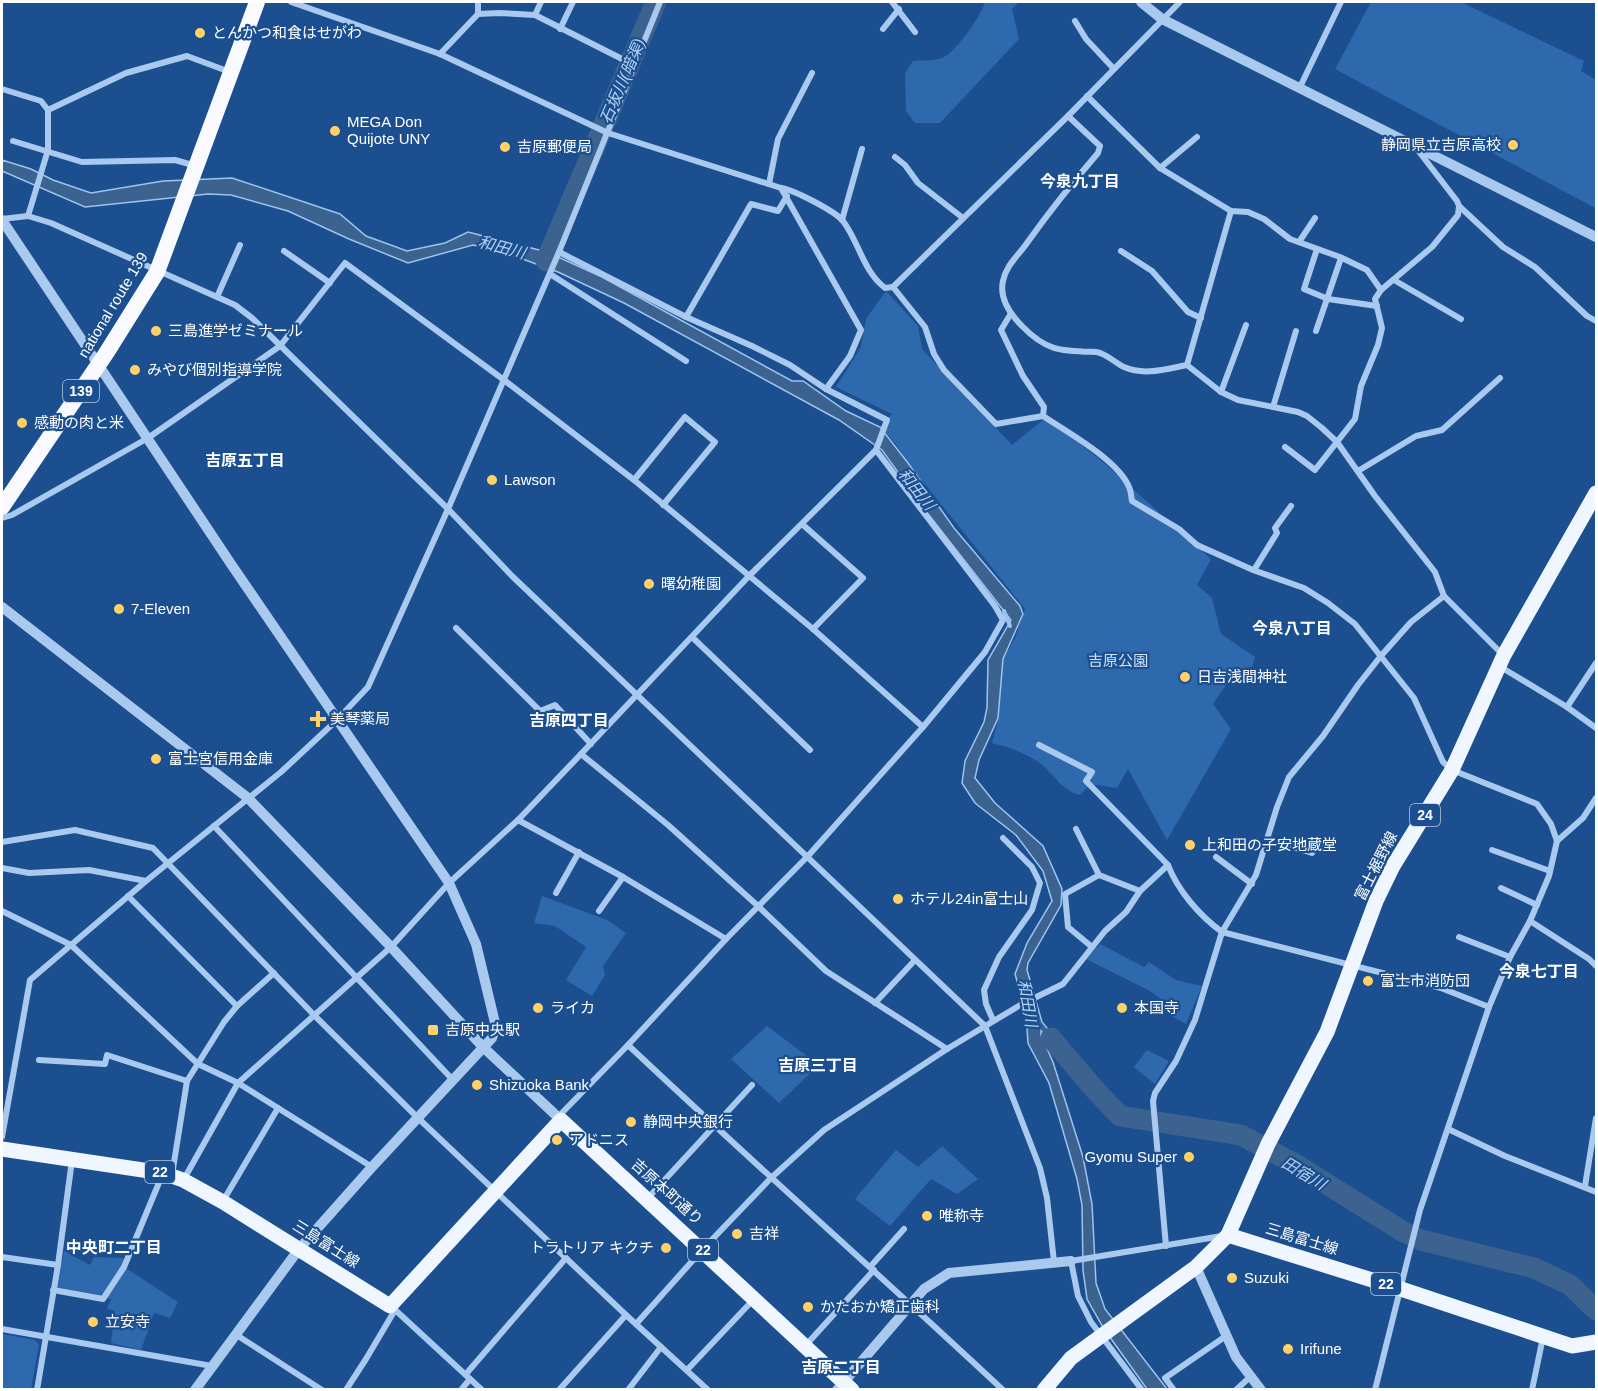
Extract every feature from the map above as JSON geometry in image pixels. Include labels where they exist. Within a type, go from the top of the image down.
[{"type":"highway","name":"national route 139","points":[[2,507],[98,365],[157,272],[257,2]]},
{"type":"main road","name":"富士裾野線","points":[[1228,1235],[1267,1147],[1327,1032],[1376,902],[1393,866],[1452,770],[1501,661],[1596,495]]},
{"type":"main road","points":[[393,1308],[559,1118]]},
{"type":"main road","name":"吉原本町通り","points":[[559,1118],[805,1346],[844,1387]]},
{"type":"main road","name":"三島富士線","points":[[2,1149],[173,1176],[223,1202],[393,1308]]},
{"type":"main road","points":[[1044,1389],[1071,1358],[1196,1268],[1228,1235]]},
{"type":"main road","name":"三島富士線","points":[[1228,1235],[1572,1346],[1596,1342]]},
{"type":"street","points":[[291,2],[440,54],[607,133],[781,188],[791,189],[842,220],[876,281],[885,288],[893,287],[1068,116],[1180,2]]},
{"type":"street","points":[[440,54],[478,14],[478,2]]},
{"type":"street","points":[[536,15],[541,2]]},
{"type":"street","points":[[560,28],[573,2]]},
{"type":"street","points":[[2,1137],[30,980],[146,881],[281,772],[337,720],[368,687],[550,274],[607,133],[631,63],[660,2]]},
{"type":"street","points":[[892,2],[915,32]]},
{"type":"street","points":[[1141,2],[1162,19],[1596,237]]},
{"type":"street","points":[[1300,87],[1341,2]]},
{"type":"street","points":[[883,29],[899,9]]},
{"type":"street","points":[[478,14],[536,15],[631,63]]},
{"type":"street","points":[[1075,21],[1086,39],[1114,69]]},
{"type":"street","points":[[48,110],[126,73],[187,56],[231,72]]},
{"type":"street","points":[[769,184],[778,140],[812,73]]},
{"type":"street","points":[[2,89],[41,101],[48,110],[48,150],[28,216]]},
{"type":"street","points":[[1087,96],[1160,168],[1231,211],[1248,212],[1264,219],[1290,239],[1367,270],[1382,290]]},
{"type":"street","points":[[1068,116],[1100,147],[1098,153],[1012,260],[1002,283],[1010,315],[1035,339],[1061,351],[1099,352],[1125,368],[1144,373],[1187,365],[1221,392],[1238,400],[1307,416],[1337,442],[1436,572],[1444,596],[1501,661],[1596,728]]},
{"type":"street","points":[[1160,168],[1197,137]]},
{"type":"street","points":[[13,141],[82,162],[175,160],[195,171]]},
{"type":"street","points":[[1415,146],[1459,206],[1503,248],[1535,267],[1587,316],[1596,321]]},
{"type":"street","points":[[842,220],[862,149]]},
{"type":"street","points":[[895,157],[905,165],[918,183],[963,218]]},
{"type":"street","points":[[781,188],[861,330],[850,356],[826,389]]},
{"type":"street","points":[[686,317],[751,204],[778,211],[787,196]]},
{"type":"street","points":[[1285,447],[1315,470],[1354,419],[1361,386],[1378,345],[1382,328],[1376,299],[1382,290],[1431,247],[1458,215],[1459,206]]},
{"type":"street","points":[[1187,365],[1231,211]]},
{"type":"street","points":[[195,1389],[299,1249],[452,1079],[492,1038],[496,1027],[476,944],[449,883],[2,220],[28,216],[51,223],[235,305],[252,318],[448,509],[512,576],[985,1026],[1040,1168],[1047,1198],[1054,1262]]},
{"type":"street","points":[[1299,242],[1316,218]]},
{"type":"street","points":[[217,297],[240,245]]},
{"type":"street","points":[[1317,249],[1304,289],[1328,298],[1377,306]]},
{"type":"street","points":[[284,250],[330,283]]},
{"type":"street","points":[[1121,250],[1152,271],[1188,312],[1201,318]]},
{"type":"street","points":[[53,1290],[103,1299],[124,1266],[173,1176],[238,1083],[391,947],[449,883],[518,820],[749,576],[876,450],[884,432],[886,420],[826,389],[790,365],[686,317],[559,252]]},
{"type":"street","points":[[1316,332],[1341,258]]},
{"type":"street","points":[[2,518],[12,515],[148,438],[280,346],[345,263],[504,380],[634,480],[813,629],[923,727]]},
{"type":"street","points":[[550,274],[686,361]]},
{"type":"street","points":[[1394,280],[1461,319]]},
{"type":"street","points":[[893,287],[925,327],[934,354],[944,370],[996,424],[1043,416],[1095,450],[1112,465],[1129,486],[1132,501],[1179,529],[1197,545],[1254,570],[1304,588],[1328,603],[1354,624],[1414,698],[1443,762],[1452,770],[1537,804],[1551,824],[1557,841],[1550,872],[1530,921],[1509,957],[1489,1007],[1420,1210],[1375,1389]]},
{"type":"street","points":[[1010,315],[1001,330],[1023,376],[1044,407],[1043,416]]},
{"type":"street","points":[[1221,392],[1246,325]]},
{"type":"street","points":[[1273,407],[1296,331]]},
{"type":"street","points":[[1358,471],[1416,436],[1442,430],[1500,378]]},
{"type":"street","points":[[634,480],[685,417],[715,442],[663,505]]},
{"type":"street","points":[[559,1118],[726,939],[808,856],[923,727],[985,652],[1003,620],[876,450]]},
{"type":"street","points":[[1254,570],[1277,533],[1275,528],[1291,506]]},
{"type":"street","points":[[802,524],[863,578],[813,629]]},
{"type":"street","points":[[1166,1246],[1153,1101],[1155,1093],[1176,1061],[1195,1020],[1222,932],[1252,884],[1289,777],[1323,736],[1380,657],[1411,622],[1444,596]]},
{"type":"street","name":"吉原本町通り","points":[[2,607],[248,798],[483,1047],[559,1118]]},
{"type":"street","points":[[456,628],[540,711],[555,705],[591,744]]},
{"type":"street","points":[[692,637],[810,750]]},
{"type":"street","points":[[1567,707],[1596,663]]},
{"type":"street","points":[[1039,745],[1092,772],[1086,781],[1168,865],[1173,879],[1190,901],[1210,924],[1222,932],[1441,988],[1489,1007]]},
{"type":"street","points":[[581,754],[668,825],[826,970],[947,1048]]},
{"type":"street","points":[[1557,841],[1583,818],[1596,798]]},
{"type":"street","points":[[518,820],[579,852],[726,939]]},
{"type":"street","points":[[214,826],[452,1079]]},
{"type":"street","points":[[1077,829],[1099,875],[1140,891]]},
{"type":"street","points":[[2,842],[75,830],[153,848],[418,1118],[626,1316],[708,1389]]},
{"type":"street","points":[[993,1020],[986,1004],[984,990],[999,957],[1032,910],[1040,883],[1032,867],[1003,838]]},
{"type":"street","points":[[1268,839],[1312,854],[1321,844]]},
{"type":"street","points":[[1492,850],[1550,872]]},
{"type":"street","points":[[556,893],[579,852]]},
{"type":"street","points":[[1216,857],[1252,884]]},
{"type":"street","points":[[636,1324],[771,1178],[824,1130],[947,1048],[1036,996],[1063,984],[1105,931],[1126,912],[1140,891],[1168,865]]},
{"type":"street","points":[[2,868],[29,873],[89,870],[146,881]]},
{"type":"street","points":[[1092,947],[1068,927],[1065,894],[1099,875]]},
{"type":"street","points":[[599,911],[623,878]]},
{"type":"street","points":[[1501,888],[1537,905]]},
{"type":"street","points":[[128,896],[237,1006]]},
{"type":"street","points":[[2,911],[71,945],[198,1064],[238,1083],[372,1167]]},
{"type":"street","points":[[1530,921],[1589,958],[1596,966]]},
{"type":"street","points":[[1459,937],[1509,957]]},
{"type":"street","points":[[875,1003],[915,960]]},
{"type":"street","points":[[173,1176],[187,1081],[224,1022],[237,1006],[274,973]]},
{"type":"street","points":[[628,1045],[1004,1389]]},
{"type":"street","points":[[39,1060],[105,1064],[107,1055],[187,1081]]},
{"type":"street","points":[[647,1198],[752,1085]]},
{"type":"street","points":[[223,1202],[278,1108]]},
{"type":"street","points":[[1585,1186],[1596,1118]]},
{"type":"street","points":[[1448,1129],[1505,1156],[1596,1192]]},
{"type":"street","points":[[37,1389],[73,1159]]},
{"type":"street","points":[[805,1346],[904,1229]]},
{"type":"street","points":[[844,1387],[924,1290],[949,1273],[1075,1261],[1228,1235]]},
{"type":"street","points":[[2,1257],[58,1265]]},
{"type":"street","points":[[462,1389],[468,1376],[566,1258]]},
{"type":"street","points":[[1075,1261],[1078,1296],[1091,1322],[1103,1334],[1142,1389]]},
{"type":"street","points":[[1196,1268],[1236,1357],[1261,1389]]},
{"type":"street","points":[[687,1370],[754,1299]]},
{"type":"street","points":[[346,1389],[366,1359],[393,1308],[482,1389]]},
{"type":"street","points":[[559,1389],[626,1316]]},
{"type":"street","points":[[2,1329],[212,1366]]},
{"type":"street","points":[[235,1335],[322,1389]]},
{"type":"street","points":[[1532,1389],[1543,1335]]},
{"type":"street","points":[[1174,1389],[1165,1378],[1226,1336]]},
{"type":"street","points":[[628,1389],[661,1347]]},
{"type":"street","points":[[1236,1389],[1250,1377]]},
{"type":"green space","points":[[985,2],[1019,2],[1012,9],[1019,39],[940,123],[915,123],[906,111],[905,73],[913,61],[939,59],[954,49],[979,16]]},
{"type":"green space","name":"静岡県立吉原高校","points":[[1371,2],[1461,2],[1584,61],[1581,71],[1596,80],[1595,208],[1335,69]]},
{"type":"green space","name":"吉原公園","points":[[886,291],[918,326],[922,349],[1012,445],[1047,417],[1104,463],[1211,559],[1197,585],[1212,598],[1221,634],[1255,657],[1252,667],[1237,669],[1213,704],[1231,729],[1167,840],[1128,769],[1117,788],[1090,784],[1080,795],[1068,790],[1034,759],[1005,746],[992,743],[999,717],[994,676],[1015,638],[1025,609],[880,427],[892,414],[836,387],[861,347],[866,319]]},
{"type":"green space","points":[[542,896],[607,920],[626,933],[603,966],[605,975],[592,996],[566,980],[586,947],[555,926],[534,923]]},
{"type":"green space","points":[[1100,944],[1144,967],[1149,962],[1176,980],[1202,986],[1186,1024],[1159,1009],[1164,1001],[1148,990],[1086,959]]},
{"type":"green space","points":[[767,1026],[819,1065],[779,1103],[731,1059]]},
{"type":"green space","points":[[1147,1050],[1169,1061],[1155,1084],[1134,1067]]},
{"type":"green space","points":[[942,1146],[978,1179],[957,1194],[931,1179],[890,1226],[855,1199],[896,1150],[918,1167]]},
{"type":"green space","points":[[64,1251],[90,1265],[94,1257],[123,1258],[124,1267],[178,1302],[170,1318],[154,1313],[141,1350],[111,1343],[115,1311],[107,1309],[111,1299],[57,1288]]},
{"type":"green space","points":[[2,1334],[35,1340],[39,1345],[31,1389],[2,1389]]},
{"type":"water","points":[[2,160],[91,193],[163,181],[232,178],[340,214],[366,236],[407,251],[445,243],[468,232],[547,252],[602,277],[792,381],[803,381],[846,411],[880,427],[954,528],[1020,606],[1023,614],[1003,659],[998,718],[979,760],[975,778],[995,803],[1043,846],[1062,889],[1061,905],[1028,963],[1027,970],[1042,1022],[1072,1058],[1069,1061],[1041,1031],[1083,1157],[1092,1204],[1096,1283],[1105,1309],[1167,1389],[1147,1389],[1104,1329],[1087,1299],[1083,1270],[1082,1205],[1077,1179],[1049,1083],[1028,1043],[1026,1013],[1015,974],[1027,943],[1052,901],[1043,871],[1016,835],[975,803],[962,783],[965,761],[984,722],[987,708],[988,660],[1011,620],[925,510],[882,450],[839,420],[624,303],[558,272],[501,251],[473,245],[408,263],[288,211],[231,195],[208,194],[85,207],[2,171]]},
{"type":"waterway","name":"石坂川(暗渠)","points":[[546,261],[656,2]]},
{"type":"waterway","name":"和田川","points":[[1004,611],[1010,626]]},
{"type":"waterway","name":"田宿川","points":[[1051,1038],[1120,1116],[1241,1135],[1295,1164],[1402,1231],[1421,1240],[1534,1268],[1570,1285],[1596,1310]]},
{"type":"place","name":"とんかつ和食はせがわ","points":[[200,33]]},
{"type":"place","name":"MEGA Don Quijote UNY","points":[[335,131]]},
{"type":"place","name":"静岡県立吉原高校","points":[[1513,145]]},
{"type":"place","name":"吉原郵便局","points":[[505,147]]},
{"type":"place","name":"三島進学ゼミナール","points":[[156,331]]},
{"type":"place","name":"みやび個別指導学院","points":[[135,370]]},
{"type":"place","name":"感動の肉と米","points":[[22,423]]},
{"type":"place","name":"Lawson","points":[[492,480]]},
{"type":"place","name":"曙幼稚園","points":[[649,584]]},
{"type":"place","name":"7-Eleven","points":[[119,609]]},
{"type":"place","name":"日吉浅間神社","points":[[1185,677]]},
{"type":"place","name":"美琴薬局","points":[[318,719]]},
{"type":"place","name":"富士宮信用金庫","points":[[156,759]]},
{"type":"place","name":"上和田の子安地蔵堂","points":[[1190,845]]},
{"type":"place","name":"ホテル24in富士山","points":[[898,899]]},
{"type":"place","name":"富士市消防団","points":[[1368,981]]},
{"type":"place","name":"ライカ","points":[[538,1008]]},
{"type":"place","name":"本国寺","points":[[1122,1008]]},
{"type":"place","name":"吉原中央駅","points":[[433,1030]]},
{"type":"place","name":"Shizuoka Bank","points":[[477,1085]]},
{"type":"place","name":"静岡中央銀行","points":[[631,1122]]},
{"type":"place","name":"アドニス","points":[[557,1140]]},
{"type":"place","name":"Gyomu Super","points":[[1189,1157]]},
{"type":"place","name":"唯称寺","points":[[927,1216]]},
{"type":"place","name":"吉祥","points":[[737,1234]]},
{"type":"place","name":"トラトリア キクチ","points":[[666,1248]]},
{"type":"place","name":"Suzuki","points":[[1232,1278]]},
{"type":"place","name":"かたおか矯正歯科","points":[[808,1307]]},
{"type":"place","name":"立安寺","points":[[93,1322]]},
{"type":"place","name":"Irifune","points":[[1288,1349]]},
{"type":"district","name":"今泉九丁目","points":[[1080,181]]},
{"type":"district","name":"吉原五丁目","points":[[245,460]]},
{"type":"district","name":"今泉八丁目","points":[[1292,628]]},
{"type":"district","name":"吉原四丁目","points":[[569,720]]},
{"type":"district","name":"今泉七丁目","points":[[1539,971]]},
{"type":"district","name":"吉原三丁目","points":[[818,1065]]},
{"type":"district","name":"中央町二丁目","points":[[114,1247]]},
{"type":"district","name":"吉原二丁目","points":[[841,1367]]}]
